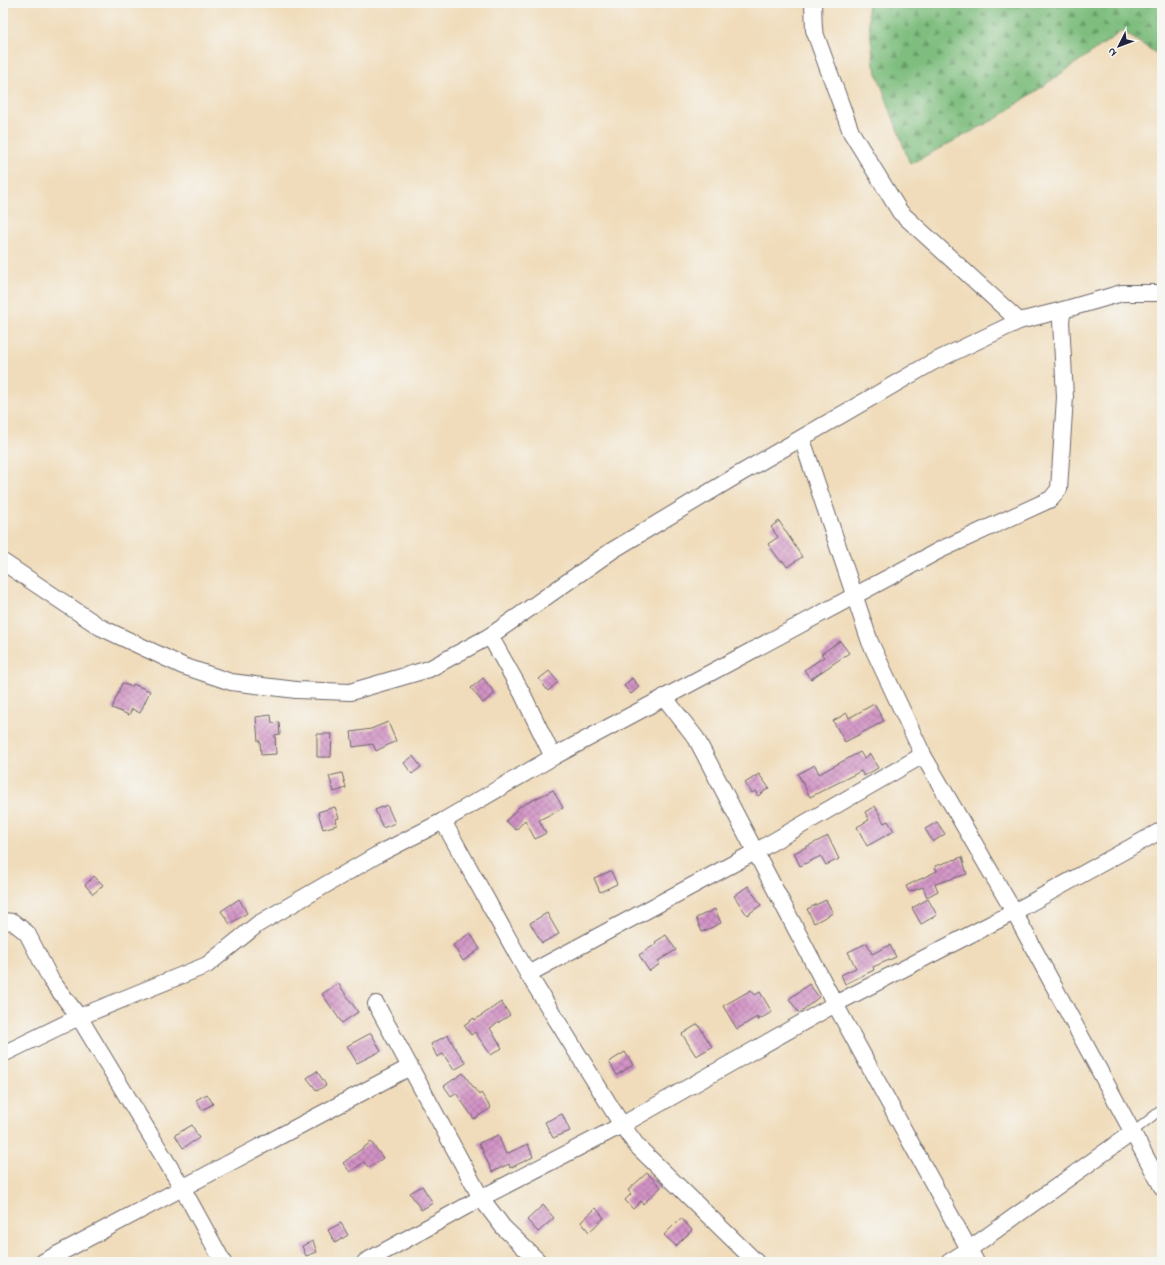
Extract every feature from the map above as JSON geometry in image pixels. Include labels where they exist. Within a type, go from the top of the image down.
[{"type":"street","points":[[813,3],[814,30],[851,132],[900,212],[1019,321]]},
{"type":"street","points":[[3,562],[100,627],[183,666],[231,682],[296,690],[350,692],[429,669],[490,636],[613,550],[740,473],[802,439],[931,363],[1019,321],[1122,293],[1162,293]]},
{"type":"street","points":[[3,1054],[79,1017],[207,965],[258,924],[377,855],[443,821],[553,757],[940,550],[1051,499],[1059,489],[1065,397],[1060,321],[1062,310]]},
{"type":"street","points":[[802,439],[870,642],[923,754],[1014,912],[1162,1187]]},
{"type":"street","points":[[490,636],[522,694],[553,757]]},
{"type":"street","points":[[664,697],[696,738],[835,1004],[972,1256]]},
{"type":"street","points":[[528,974],[755,852],[923,754]]},
{"type":"street","points":[[443,821],[528,974],[622,1125],[637,1146],[756,1262]]},
{"type":"street","points":[[365,1262],[482,1198],[622,1125],[835,1004],[1014,912],[1162,830]]},
{"type":"street","points":[[3,921],[13,922],[27,933],[51,980],[79,1017],[183,1188],[223,1262]]},
{"type":"street","points":[[376,1004],[482,1198],[503,1227],[539,1262]]},
{"type":"street","points":[[43,1262],[410,1067]]},
{"type":"street","points":[[949,1262],[972,1256],[1133,1132]]},
{"type":"lane","points":[[1133,1132],[1162,1109]]},
{"type":"green space","points":[[867,3],[1162,3],[1162,57],[1122,31],[997,118],[910,164],[874,65]]},
{"type":"building","points":[[779,521],[802,557],[787,567],[783,561],[781,562],[768,544],[778,537],[771,527]]},
{"type":"building","points":[[840,641],[849,653],[811,679],[804,670],[824,657],[821,654]]},
{"type":"building","points":[[549,671],[558,682],[548,691],[539,679]]},
{"type":"building","points":[[483,678],[495,693],[483,703],[471,688]]},
{"type":"building","points":[[632,678],[639,687],[631,694],[624,686]]},
{"type":"building","points":[[122,683],[132,687],[133,684],[150,691],[140,713],[132,709],[129,715],[112,708]]},
{"type":"building","points":[[874,704],[884,721],[845,742],[833,721],[847,713],[849,718]]},
{"type":"building","points":[[271,715],[272,723],[279,722],[280,734],[275,735],[276,754],[261,755],[256,717]]},
{"type":"building","points":[[388,722],[396,741],[376,751],[373,744],[353,747],[351,732],[371,729]]},
{"type":"building","points":[[317,734],[332,734],[331,757],[317,757]]},
{"type":"building","points":[[860,752],[864,758],[870,754],[878,768],[864,776],[861,771],[810,797],[798,774],[815,765],[819,774]]},
{"type":"building","points":[[413,756],[421,767],[412,774],[404,763]]},
{"type":"building","points":[[342,773],[346,788],[334,792],[329,776]]},
{"type":"building","points":[[759,774],[769,788],[758,796],[755,791],[752,793],[745,783]]},
{"type":"building","points":[[553,790],[563,808],[539,820],[546,833],[535,839],[525,820],[516,830],[506,821],[519,807]]},
{"type":"building","points":[[387,805],[395,823],[383,828],[375,810]]},
{"type":"building","points":[[875,806],[884,823],[888,821],[894,831],[867,846],[857,827],[869,820],[865,812]]},
{"type":"building","points":[[335,807],[339,818],[336,819],[337,825],[323,829],[318,812]]},
{"type":"building","points":[[937,822],[945,834],[933,842],[925,829]]},
{"type":"building","points":[[828,836],[839,859],[826,865],[821,856],[800,866],[794,853]]},
{"type":"building","points":[[962,857],[967,874],[935,884],[938,891],[927,897],[923,887],[909,892],[906,886],[937,871],[935,866]]},
{"type":"building","points":[[611,871],[617,884],[600,892],[594,878]]},
{"type":"building","points":[[94,876],[103,885],[93,894],[85,885]]},
{"type":"building","points":[[748,886],[761,905],[747,915],[734,896]]},
{"type":"building","points":[[239,899],[247,913],[230,924],[221,911]]},
{"type":"building","points":[[928,899],[937,915],[921,924],[912,908]]},
{"type":"building","points":[[826,900],[833,913],[814,923],[807,909]]},
{"type":"building","points":[[715,909],[721,923],[702,932],[696,918]]},
{"type":"building","points":[[547,913],[559,934],[542,943],[530,923]]},
{"type":"building","points":[[470,933],[480,949],[463,961],[453,945]]},
{"type":"building","points":[[666,935],[676,950],[658,961],[660,964],[649,971],[639,955],[656,944],[655,942]]},
{"type":"building","points":[[867,943],[872,954],[890,945],[896,957],[873,967],[874,970],[845,984],[841,975],[856,968],[848,952]]},
{"type":"building","points":[[338,983],[358,1012],[342,1023],[322,994]]},
{"type":"building","points":[[809,984],[819,997],[799,1013],[789,999]]},
{"type":"building","points":[[751,990],[755,995],[760,992],[772,1012],[758,1020],[757,1017],[737,1029],[723,1006]]},
{"type":"building","points":[[501,1002],[510,1015],[490,1028],[502,1048],[491,1055],[475,1032],[471,1035],[464,1025],[474,1018],[475,1020]]},
{"type":"building","points":[[698,1024],[712,1047],[696,1056],[682,1034]]},
{"type":"building","points":[[371,1033],[381,1051],[357,1063],[347,1046]]},
{"type":"building","points":[[448,1035],[466,1063],[454,1070],[443,1054],[437,1057],[431,1044]]},
{"type":"building","points":[[625,1052],[633,1065],[617,1075],[609,1062]]},
{"type":"building","points":[[317,1071],[326,1085],[317,1091],[307,1078]]},
{"type":"building","points":[[463,1073],[479,1095],[481,1093],[491,1108],[474,1119],[456,1093],[451,1096],[444,1086]]},
{"type":"building","points":[[207,1094],[213,1104],[202,1110],[196,1100]]},
{"type":"building","points":[[562,1114],[570,1131],[553,1138],[545,1122]]},
{"type":"building","points":[[192,1125],[199,1138],[183,1148],[175,1135]]},
{"type":"building","points":[[498,1135],[506,1154],[528,1144],[533,1157],[510,1168],[509,1164],[492,1172],[479,1143]]},
{"type":"building","points":[[371,1142],[383,1158],[369,1168],[364,1162],[350,1172],[343,1163]]},
{"type":"building","points":[[647,1173],[661,1187],[643,1204],[641,1201],[633,1209],[625,1200],[631,1194],[628,1190]]},
{"type":"building","points":[[422,1186],[433,1203],[421,1210],[410,1193]]},
{"type":"building","points":[[543,1205],[554,1218],[538,1232],[527,1220]]},
{"type":"building","points":[[596,1208],[604,1218],[589,1232],[581,1222]]},
{"type":"building","points":[[681,1218],[692,1230],[676,1246],[664,1235]]},
{"type":"building","points":[[341,1223],[348,1235],[335,1243],[328,1230]]},
{"type":"building","points":[[313,1241],[317,1252],[306,1256],[302,1246]]}]
